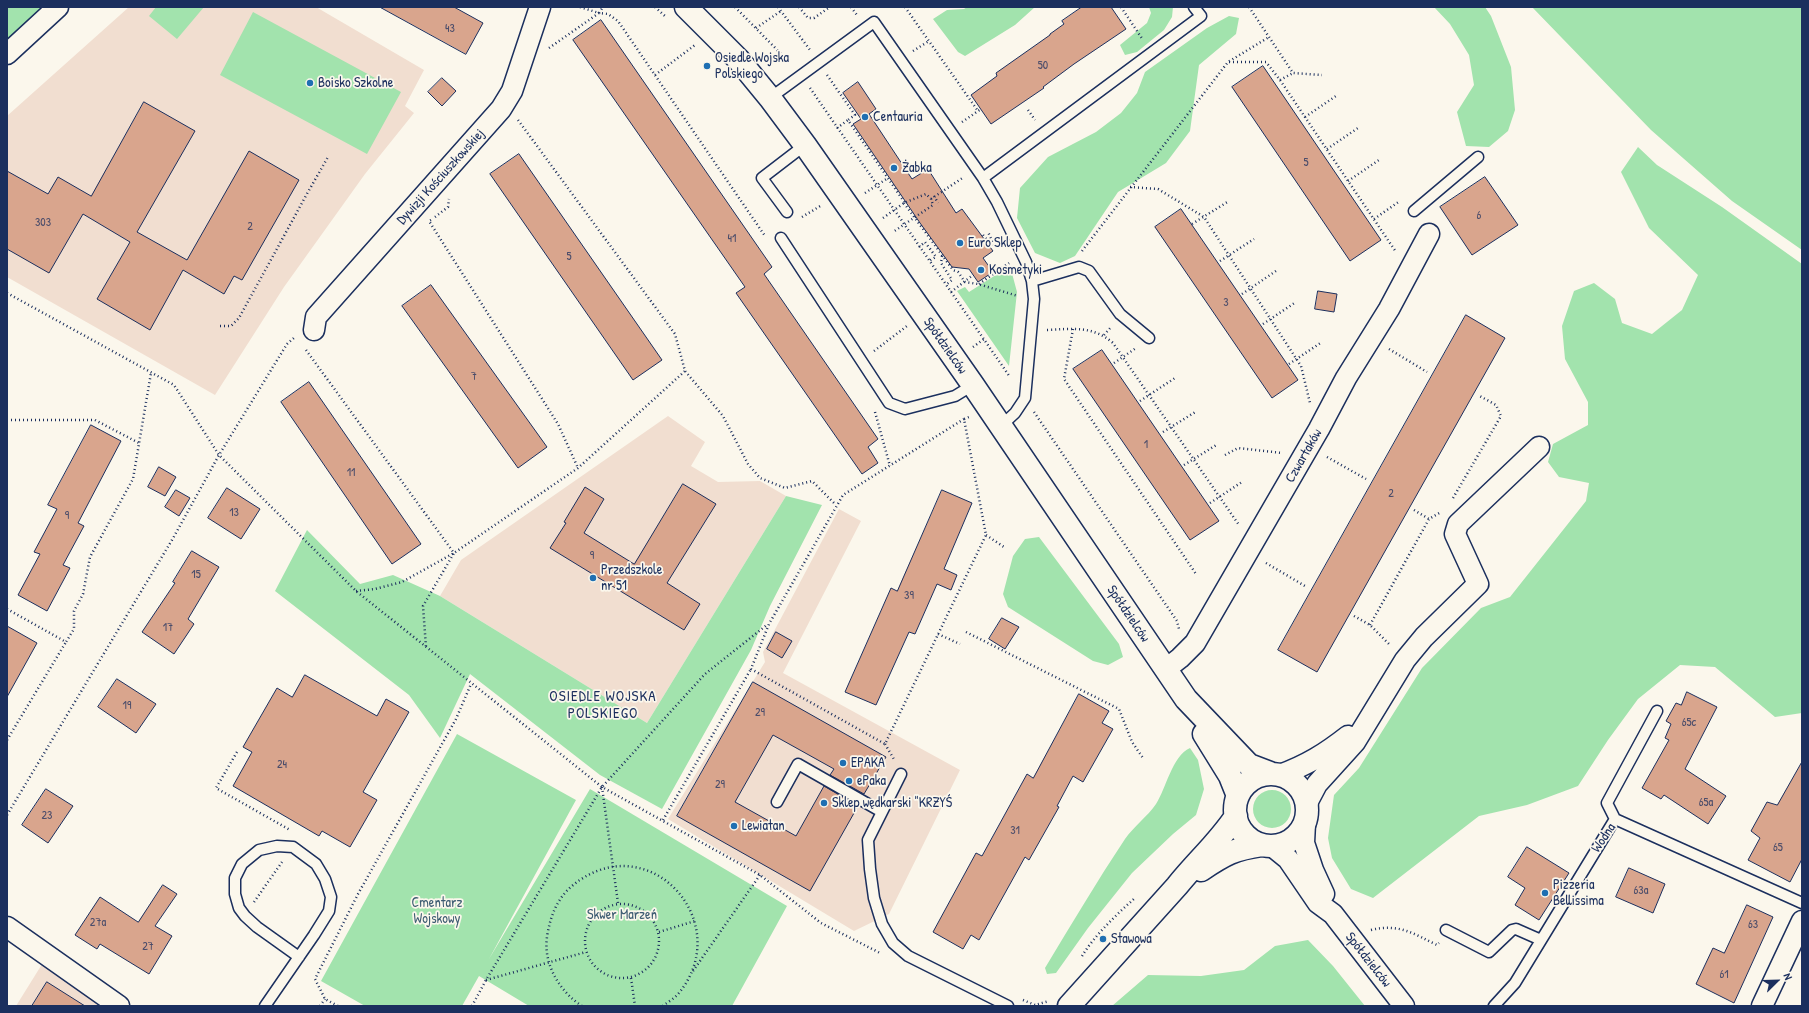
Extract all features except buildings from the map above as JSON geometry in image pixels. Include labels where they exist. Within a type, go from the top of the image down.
[{"type":"street","points":[[7,54],[58,7]]},
{"type":"street","name":"Dywizji Kościuszkowskiej","points":[[314,330],[316,317],[502,109],[512,91],[540,7]]},
{"type":"street","name":"Spółdzielców","points":[[677,13],[728,47],[770,98],[805,145],[964,390],[1001,426],[1186,699],[1195,719],[1230,776],[1237,806]]},
{"type":"street","name":"Czwartaków","points":[[1166,669],[1195,643],[1320,429],[1346,378],[1371,338],[1429,234]]},
{"type":"street","points":[[1177,886],[1222,856],[1240,848],[1283,844],[1292,839],[1299,832],[1317,784],[1355,742],[1365,723],[1405,660],[1424,637],[1478,584],[1455,534],[1458,524],[1539,447]]},
{"type":"street","name":"Spółdzielców","points":[[1186,699],[1249,765],[1275,774]]},
{"type":"street","points":[[1060,1003],[1177,886],[1192,866],[1226,832],[1243,787],[1260,775],[1275,774],[1302,767],[1324,754],[1365,723]]},
{"type":"street","points":[[1275,774],[1290,778],[1298,785],[1304,794],[1306,813]]},
{"type":"street","points":[[1237,806],[1239,826],[1245,834],[1253,841],[1267,845]]},
{"type":"street","name":"Spółdzielców","points":[[1306,813],[1304,843],[1313,870],[1333,914],[1404,1006]]},
{"type":"street","name":"Spółdzielców","points":[[1267,845],[1288,859],[1318,903],[1333,914]]},
{"type":"street","points":[[1762,1006],[1802,921]]},
{"type":"street","points":[[7,927],[119,1006]]},
{"type":"lane","points":[[983,178],[1202,16],[1194,7]]},
{"type":"lane","points":[[770,98],[874,22],[983,178],[997,202],[1026,262],[1032,281],[1034,299],[1025,398],[1015,413],[1001,426]]},
{"type":"lane","points":[[787,212],[762,178],[805,145]]},
{"type":"lane","points":[[1414,211],[1478,157]]},
{"type":"lane","points":[[780,238],[889,403],[905,409],[964,390]]},
{"type":"lane","points":[[1032,281],[1079,267],[1089,271],[1120,314],[1149,338]]},
{"type":"lane","points":[[1615,819],[1607,803],[1657,711]]},
{"type":"lane","points":[[777,802],[798,764],[882,812]]},
{"type":"lane","points":[[901,774],[868,840],[874,898],[882,924],[893,943],[908,956],[1008,1006]]},
{"type":"lane","name":"Wodna","points":[[1494,1006],[1515,983],[1615,819],[1802,903]]},
{"type":"lane","points":[[265,1006],[329,911],[331,897],[325,878],[316,864],[293,847],[277,846],[259,850],[242,864],[235,878],[235,894],[239,908],[245,916],[263,932],[298,957]]},
{"type":"lane","points":[[1446,930],[1489,952],[1512,930],[1516,929],[1541,940]]},
{"type":"path","points":[[580,7],[599,13],[608,14],[618,21],[768,240]]},
{"type":"path","points":[[544,51],[599,13],[603,7]]},
{"type":"path","points":[[655,7],[677,13]]},
{"type":"path","points":[[735,7],[791,64]]},
{"type":"path","points":[[778,7],[811,51]]},
{"type":"path","points":[[799,7],[808,18],[814,18],[830,7]]},
{"type":"path","points":[[851,7],[858,16]]},
{"type":"path","points":[[906,7],[980,110],[962,122]]},
{"type":"path","points":[[1121,7],[1148,46]]},
{"type":"path","points":[[1249,7],[1293,73]]},
{"type":"path","points":[[756,28],[781,11]]},
{"type":"path","points":[[1068,270],[1130,187],[1228,62],[1269,37]]},
{"type":"path","points":[[690,40],[700,51]]},
{"type":"path","points":[[911,52],[930,41]]},
{"type":"path","points":[[655,76],[695,45]]},
{"type":"path","points":[[1228,62],[1266,62],[1280,80],[1409,270]]},
{"type":"path","points":[[1280,80],[1293,73],[1322,75]]},
{"type":"path","points":[[826,74],[856,114],[837,128]]},
{"type":"path","points":[[808,86],[1012,380]]},
{"type":"path","points":[[1305,117],[1336,96]]},
{"type":"path","points":[[1028,110],[1038,124]]},
{"type":"path","points":[[517,119],[675,334],[685,371],[723,416],[748,464],[760,478],[785,488],[812,481],[836,505]]},
{"type":"path","points":[[848,120],[901,195],[915,218],[953,270],[958,272],[965,282],[978,284],[1020,297]]},
{"type":"path","points":[[1327,149],[1358,128]]},
{"type":"path","points":[[220,326],[232,326],[239,318],[328,158]]},
{"type":"path","points":[[1348,181],[1379,160]]},
{"type":"path","points":[[932,197],[968,174]]},
{"type":"path","points":[[860,196],[888,178]]},
{"type":"path","points":[[1130,187],[1158,189],[1204,217],[1301,366],[1313,416],[1320,429]]},
{"type":"path","points":[[877,221],[905,203],[926,194],[938,203]]},
{"type":"path","points":[[888,236],[933,206],[932,197]]},
{"type":"path","points":[[1374,219],[1405,198]]},
{"type":"path","points":[[818,199],[827,211]]},
{"type":"path","points":[[1192,224],[1229,201]]},
{"type":"path","points":[[430,221],[558,424],[578,468]]},
{"type":"path","points":[[988,232],[994,245],[992,246],[982,236],[988,232]]},
{"type":"path","points":[[1220,261],[1254,239]]},
{"type":"path","points":[[919,247],[925,242],[936,257],[929,261]]},
{"type":"path","points":[[930,249],[936,245]]},
{"type":"path","points":[[942,255],[941,263],[952,280],[946,285]]},
{"type":"path","points":[[978,284],[1012,261]]},
{"type":"path","points":[[1242,294],[1276,271]]},
{"type":"path","points":[[951,292],[973,275]]},
{"type":"path","points":[[7,293],[174,385],[219,455],[356,591],[602,787],[760,875],[821,923],[884,956]]},
{"type":"path","points":[[1263,324],[1296,302]]},
{"type":"path","points":[[903,320],[912,332]]},
{"type":"path","points":[[860,360],[907,326]]},
{"type":"path","points":[[1045,330],[1082,328],[1104,335],[1123,357],[1194,459],[1250,549],[1305,586]]},
{"type":"path","points":[[1073,329],[1064,379],[1196,574]]},
{"type":"path","points":[[7,815],[172,540],[219,455],[287,344],[296,336],[314,330]]},
{"type":"path","points":[[1114,363],[1149,338]]},
{"type":"path","points":[[1371,338],[1427,372]]},
{"type":"path","points":[[970,349],[984,339]]},
{"type":"path","points":[[1289,364],[1322,342]]},
{"type":"path","points":[[306,349],[454,553]]},
{"type":"path","points":[[356,591],[374,589],[402,582],[454,553],[578,468],[685,371]]},
{"type":"path","points":[[7,740],[74,629],[74,611],[83,594],[90,557],[133,479],[151,373]]},
{"type":"path","points":[[1140,401],[1175,378]]},
{"type":"path","points":[[964,390],[969,416],[973,423]]},
{"type":"path","points":[[1450,503],[1501,416],[1496,405],[1478,395]]},
{"type":"path","points":[[875,410],[890,466]]},
{"type":"path","points":[[1162,432],[1197,411]]},
{"type":"path","points":[[663,820],[751,669],[769,624],[843,495],[969,416]]},
{"type":"path","points":[[751,669],[885,744],[986,535],[964,419]]},
{"type":"path","points":[[7,420],[95,420],[139,443]]},
{"type":"path","points":[[1184,465],[1218,444]]},
{"type":"path","points":[[1226,455],[1238,448],[1307,451],[1366,479]]},
{"type":"path","points":[[1210,503],[1242,482]]},
{"type":"path","points":[[1370,625],[1429,519],[1446,508]]},
{"type":"path","points":[[1414,510],[1429,519]]},
{"type":"path","points":[[986,535],[1004,547]]},
{"type":"path","points":[[426,647],[423,606],[454,553]]},
{"type":"path","points":[[7,609],[66,642]]},
{"type":"path","points":[[1354,616],[1370,625],[1405,660]]},
{"type":"path","points":[[472,1006],[486,980],[602,787],[705,674],[769,624]]},
{"type":"path","points":[[966,632],[1119,709],[1132,742],[1143,758]]},
{"type":"path","points":[[938,634],[960,644]]},
{"type":"path","points":[[338,1006],[325,1000],[315,979],[358,894],[456,719],[471,684]]},
{"type":"path","points":[[237,752],[216,788],[300,836],[245,916]]},
{"type":"path","points":[[602,787],[618,904]]},
{"type":"path","points":[[582,1006],[572,999],[558,982],[549,962],[546,941],[550,920],[559,900],[573,884],[592,872],[613,867],[634,867],[654,874],[672,885],[686,901],[695,921],[698,944],[697,956],[692,973]]},
{"type":"path","points":[[663,1006],[679,993],[760,875]]},
{"type":"path","points":[[1079,961],[1091,944],[1136,896]]},
{"type":"path","points":[[618,904],[629,904],[639,907],[655,922],[659,932],[660,944],[657,956],[651,966],[642,973],[631,978],[619,979],[608,976],[591,962],[586,952],[585,938],[588,926],[595,915],[606,907],[618,904]]},
{"type":"path","points":[[659,932],[695,921]]},
{"type":"path","points":[[1367,932],[1384,927],[1396,927],[1437,945],[1446,930]]},
{"type":"path","points":[[486,980],[586,952]]},
{"type":"path","points":[[631,978],[635,1006]]},
{"type":"path","points":[[320,1006],[325,1000]]},
{"type":"path","points":[[1020,1003],[1023,1000],[1035,1004],[1060,1003]]},
{"type":"shaded area","points":[[129,7],[316,7],[424,70],[405,106],[414,113],[365,174],[284,287],[215,395],[7,277],[7,116]]},
{"type":"shaded area","name":"Przedszkole nr 51","points":[[668,416],[705,442],[691,466],[718,482],[760,481],[786,496],[647,723],[440,596],[461,560]]},
{"type":"shaded area","points":[[839,509],[861,521],[783,673],[960,770],[889,914],[854,931],[668,819],[765,662],[763,652]]},
{"type":"shaded area","points":[[44,961],[106,1006],[16,1006]]},
{"type":"green space","points":[[7,7],[58,7],[7,54]]},
{"type":"green space","points":[[156,7],[204,7],[177,39],[149,16]]},
{"type":"green space","points":[[967,7],[1035,7],[1015,25],[965,56],[958,52],[933,19],[947,10],[964,9]]},
{"type":"green space","points":[[1149,7],[1173,7],[1172,17],[1164,30],[1137,52],[1125,55],[1120,45],[1147,23],[1151,13]]},
{"type":"green space","points":[[1434,7],[1485,7],[1491,16],[1511,67],[1515,110],[1508,131],[1489,147],[1466,146],[1457,112],[1474,85],[1469,55],[1450,24]]},
{"type":"green space","points":[[1532,7],[1802,7],[1802,250],[1732,201],[1651,130]]},
{"type":"green space","name":"Boisko Szkolne","points":[[253,12],[401,92],[367,154],[220,75]]},
{"type":"green space","points":[[1229,16],[1239,18],[1236,34],[1199,65],[1190,131],[1166,163],[1118,192],[1075,256],[1060,263],[1035,253],[1017,218],[1020,188],[1048,157],[1096,132],[1121,113],[1137,93],[1145,72],[1207,28]]},
{"type":"green space","points":[[1638,147],[1657,165],[1722,207],[1802,264],[1802,713],[1775,717],[1715,667],[1680,665],[1638,699],[1608,740],[1578,786],[1527,805],[1479,816],[1373,898],[1351,889],[1332,858],[1328,838],[1334,795],[1359,768],[1422,668],[1481,608],[1510,597],[1586,501],[1589,483],[1559,477],[1548,462],[1553,444],[1588,425],[1588,402],[1565,359],[1562,326],[1574,291],[1594,283],[1615,299],[1622,323],[1652,334],[1682,310],[1698,275],[1649,228],[1621,172]]},
{"type":"green space","points":[[1010,266],[1017,292],[1009,366],[957,291],[965,287],[969,292]]},
{"type":"green space","points":[[786,496],[822,505],[770,606],[751,650],[662,809],[600,775],[470,674],[440,738],[409,695],[275,591],[307,530],[360,584],[393,575],[440,596],[647,723]]},
{"type":"green space","points":[[1039,537],[1119,644],[1123,657],[1108,665],[1093,661],[1008,607],[1003,594],[1013,556],[1025,539]]},
{"type":"green space","points":[[457,734],[576,800],[489,959],[590,789],[787,906],[732,1006],[529,1006],[479,976],[462,1006],[365,1006],[321,981]]},
{"type":"green space","points":[[1190,748],[1198,760],[1204,789],[1196,815],[1173,834],[1132,873],[1088,928],[1056,973],[1047,974],[1045,968],[1104,871],[1125,839],[1156,804],[1178,758]]},
{"type":"green space","points":[[1272,790],[1282,793],[1288,799],[1291,809],[1288,819],[1282,825],[1272,828],[1262,825],[1256,819],[1253,809],[1256,799],[1262,793]]},
{"type":"green space","points":[[1308,940],[1333,966],[1365,1006],[1112,1006],[1148,975],[1201,976],[1244,970],[1275,946]]},
{"type":"place","name":"Osiedle Wojska Polskiego","points":[[707,66]]},
{"type":"place","name":"Boisko Szkolne","points":[[310,83]]},
{"type":"place","name":"Centauria","points":[[865,117]]},
{"type":"place","name":"Żabka","points":[[894,168]]},
{"type":"place","name":"Euro Sklep","points":[[960,243]]},
{"type":"place","name":"Kosmetyki","points":[[981,270]]},
{"type":"place","name":"Przedszkole nr 51","points":[[593,578]]},
{"type":"place","name":"EPAKA","points":[[843,763]]},
{"type":"place","name":"ePaka","points":[[849,781]]},
{"type":"place","name":"Sklep wędkarski \"KRZYŚ","points":[[824,803]]},
{"type":"place","name":"Lewiatan","points":[[734,826]]},
{"type":"place","name":"Pizzeria Bellissima","points":[[1545,893]]},
{"type":"place","name":"Stawowa","points":[[1103,939]]},
{"type":"district","name":"OSIEDLE WOJSKA POLSKIEGO","points":[[603,706]]},
{"type":"park label","name":"Cmentarz Wojskowy","points":[[437,912]]},
{"type":"park label","name":"Skwer Marzeń","points":[[622,915]]}]
